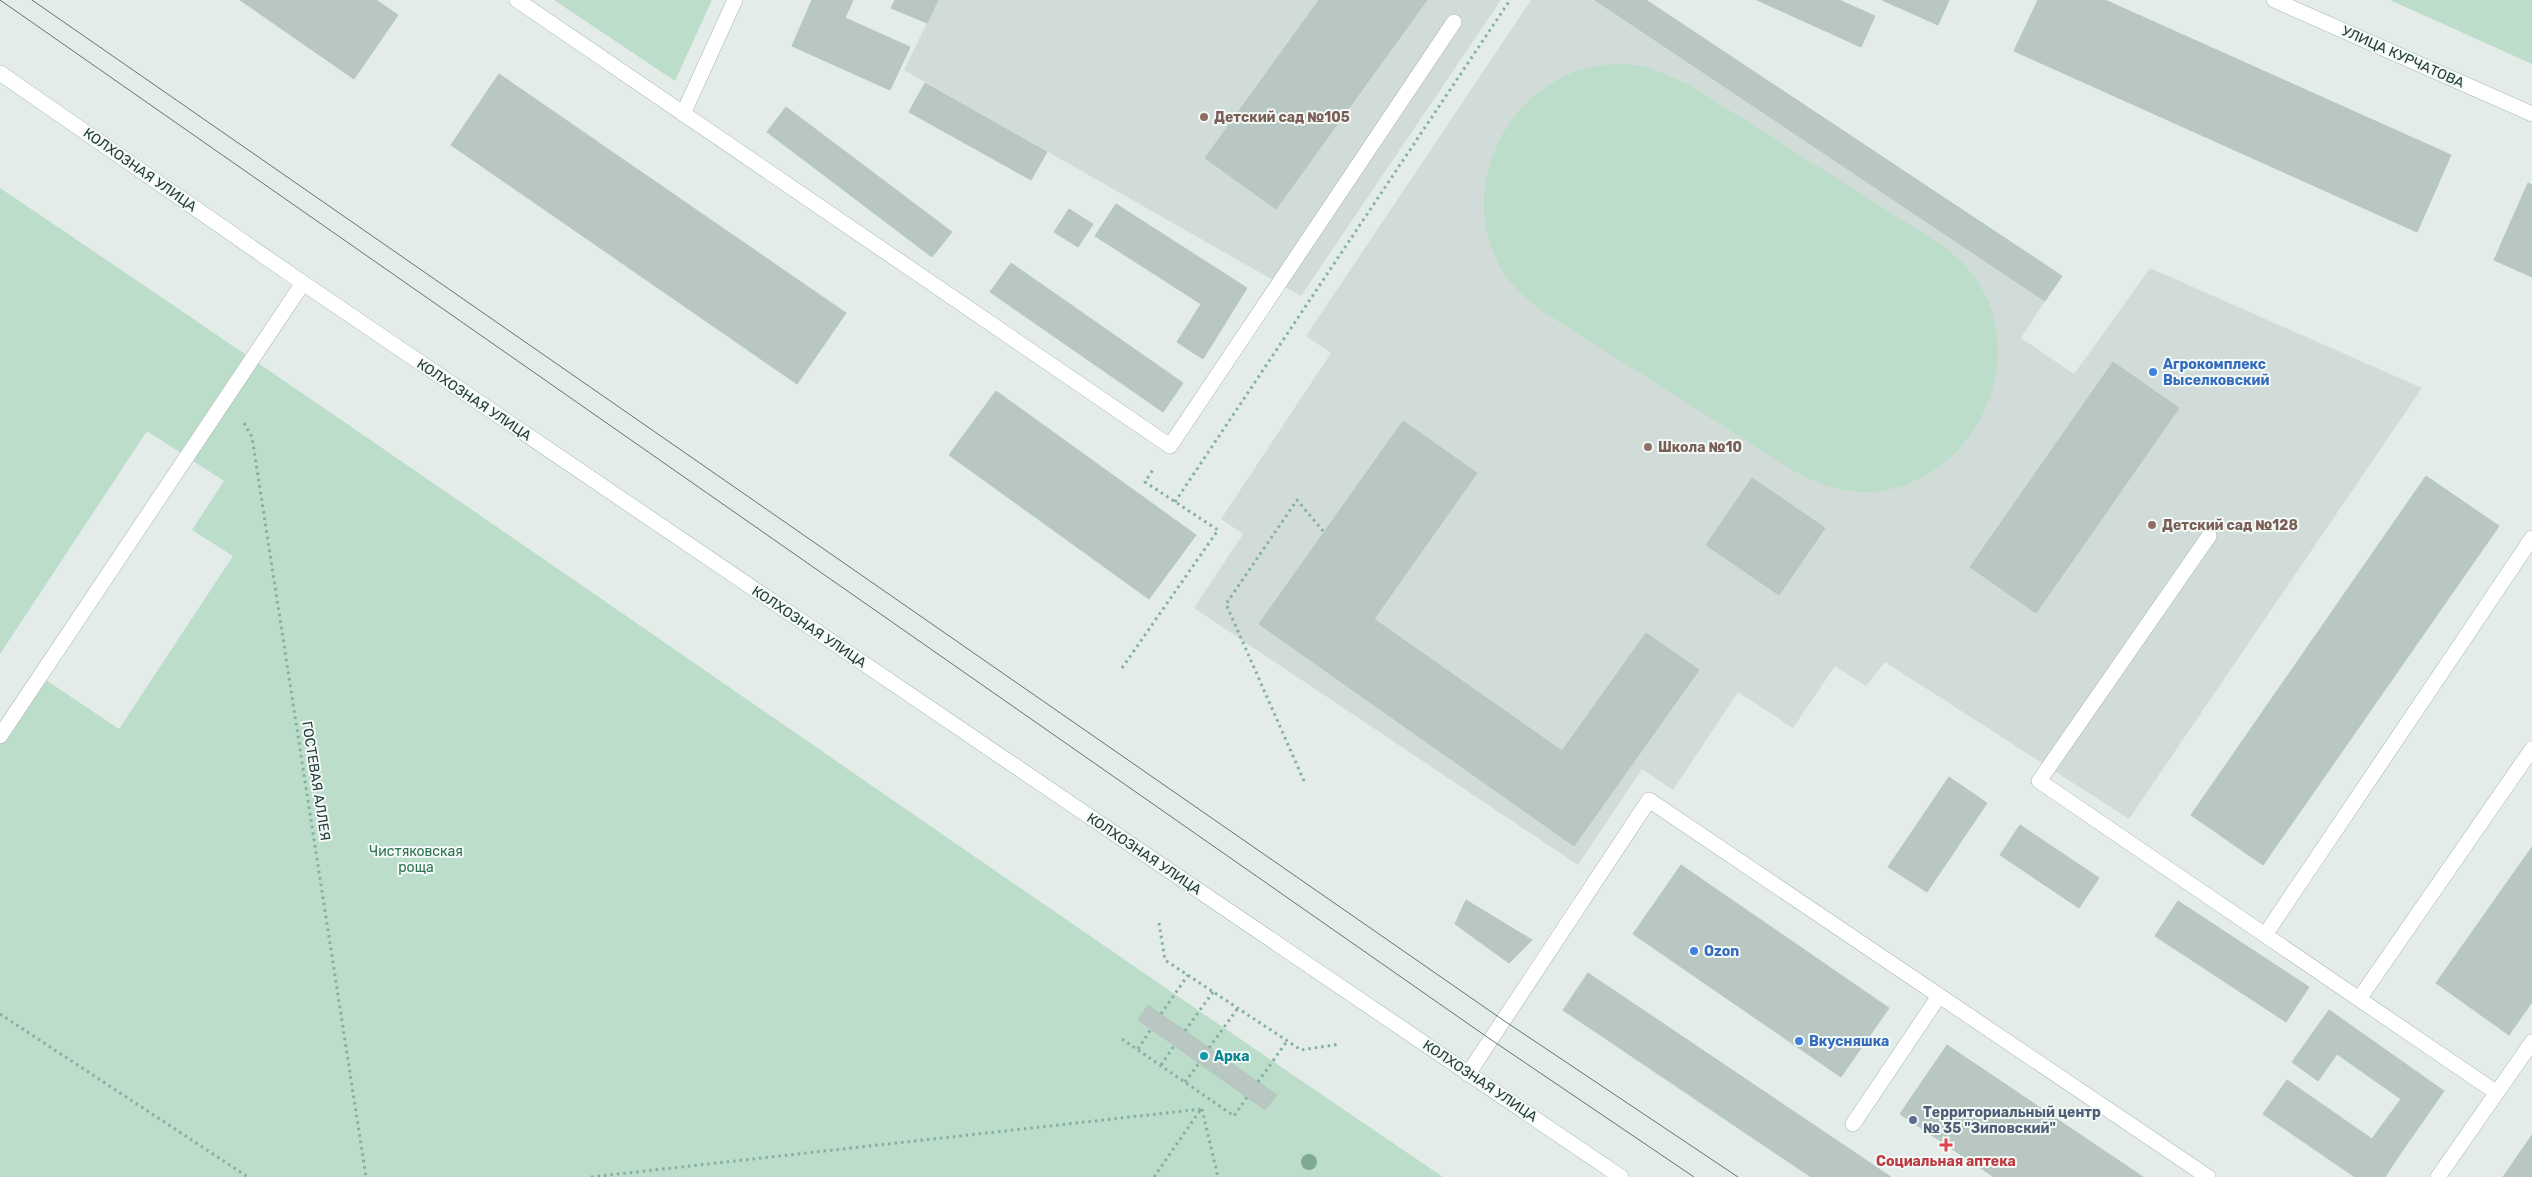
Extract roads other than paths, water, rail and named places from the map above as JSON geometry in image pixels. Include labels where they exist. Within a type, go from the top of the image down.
[{"type":"main road","points":[[517,0],[1170,446],[1454,22]]},
{"type":"main road","points":[[683,114],[735,0]]},
{"type":"main road","name":"УЛИЦА КУРЧАТОВА","points":[[2274,0],[2532,114]]},
{"type":"main road","name":"КОЛХОЗНАЯ УЛИЦА","points":[[0,73],[303,283],[1621,1177]]},
{"type":"main road","points":[[0,736],[303,283]]},
{"type":"main road","points":[[2208,536],[2039,781],[2497,1093]]},
{"type":"main road","points":[[2265,935],[2532,538]]},
{"type":"main road","points":[[2359,998],[2532,749]]},
{"type":"main road","points":[[1468,1074],[1649,800],[2208,1177]]},
{"type":"main road","points":[[1853,1124],[1939,996]]},
{"type":"main road","points":[[2438,1177],[2532,1042]]},
{"type":"tram line","points":[[0,0],[1490,1039],[1694,1177]]},
{"type":"tram line","points":[[32,0],[1503,1020],[1738,1177]]},
{"type":"place","name":"Детский сад №105","points":[[1204,117]]},
{"type":"place","name":"Агрокомплекс Выселковский","points":[[2153,372]]},
{"type":"place","name":"Школа №10","points":[[1648,447]]},
{"type":"place","name":"Детский сад №128","points":[[2152,525]]},
{"type":"place","name":"Ozon","points":[[1694,951]]},
{"type":"place","name":"Вкусняшка","points":[[1799,1041]]},
{"type":"place","name":"Арка","points":[[1204,1056]]},
{"type":"place","name":"Территориальный центр № 35 \"Зиповский\"","points":[[1913,1120]]},
{"type":"place","name":"Социальная аптека","points":[[1946,1145]]},
{"type":"park label","name":"Чистяковская роща","points":[[416,860]]}]
